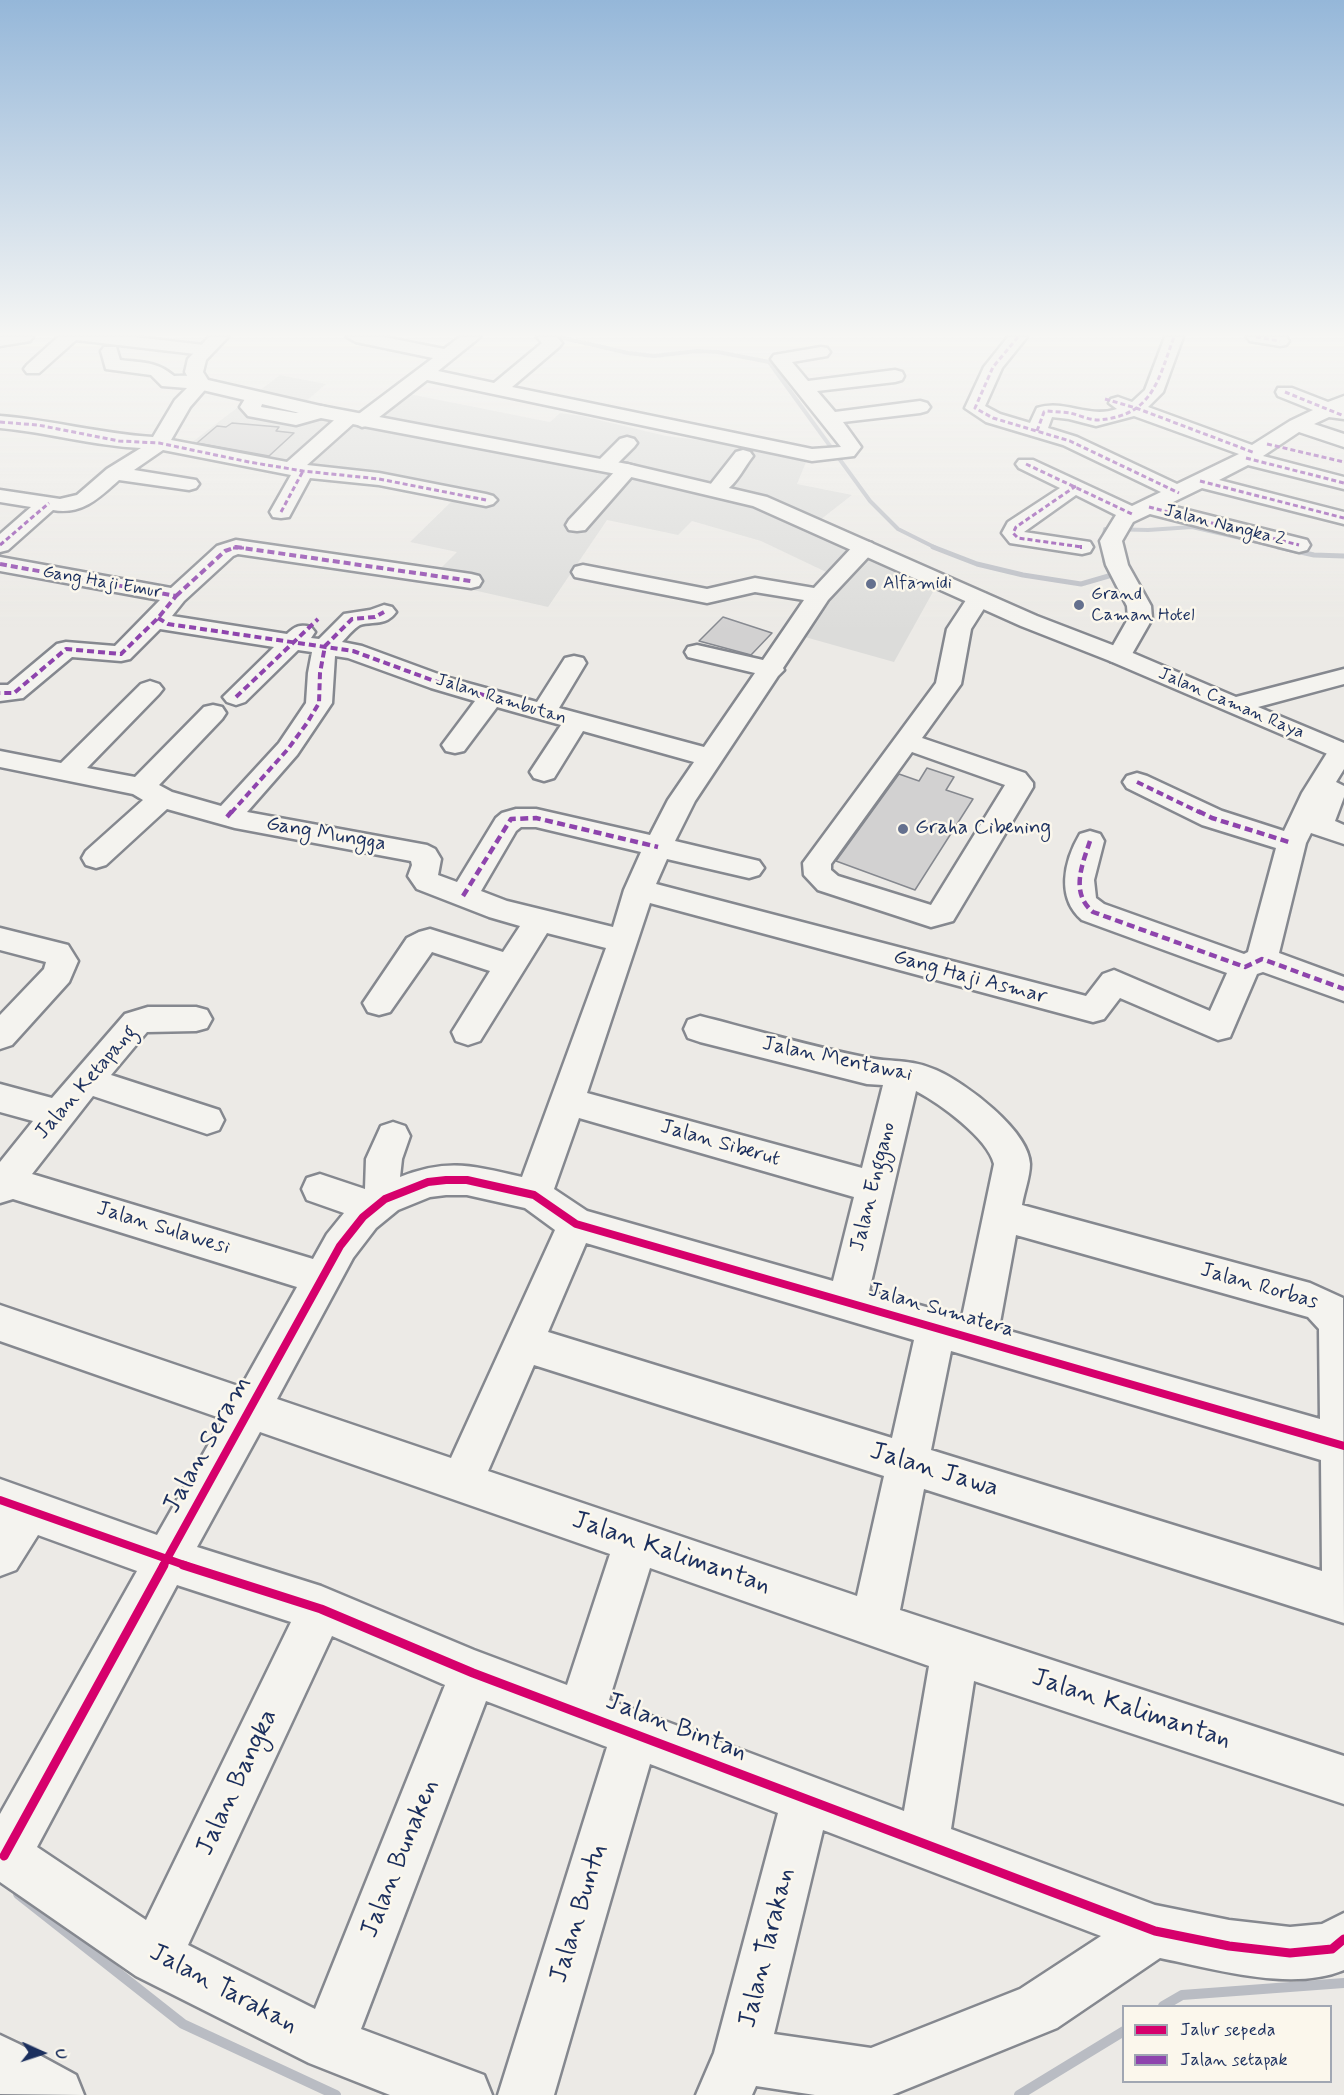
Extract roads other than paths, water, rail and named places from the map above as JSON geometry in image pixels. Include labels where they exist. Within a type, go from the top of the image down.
[{"type":"street","points":[[87,435],[119,441],[159,443],[249,462],[379,478],[486,500]]},
{"type":"street","points":[[0,496],[74,504],[84,500],[114,473],[159,443],[164,435]]},
{"type":"street","points":[[281,512],[299,468],[337,435]]},
{"type":"street","name":"Jalan Caman Raya","points":[[439,435],[717,489],[780,509],[978,598],[1235,705],[1342,765]]},
{"type":"street","points":[[716,435],[812,455],[838,453],[851,447],[842,435]]},
{"type":"street","points":[[1049,435],[1070,441],[1179,492]]},
{"type":"street","points":[[1209,435],[1344,483]]},
{"type":"street","points":[[1119,656],[1140,620],[1139,606],[1118,565],[1111,541],[1135,514],[1256,452],[1282,435]]},
{"type":"street","points":[[1326,435],[1344,441]]},
{"type":"street","points":[[604,466],[627,443]]},
{"type":"street","points":[[62,449],[134,461]]},
{"type":"street","points":[[1256,452],[1344,462]]},
{"type":"street","points":[[717,489],[742,456]]},
{"type":"street","name":"Jalan Nangka 2","points":[[1026,464],[1135,514],[1299,544]]},
{"type":"street","points":[[577,525],[627,470]]},
{"type":"street","points":[[114,473],[189,484]]},
{"type":"street","points":[[1200,482],[1344,518]]},
{"type":"street","points":[[1076,486],[1016,527],[1012,533],[1018,538],[1082,547]]},
{"type":"street","points":[[0,545],[49,503]]},
{"type":"street","points":[[176,596],[225,550],[236,547],[471,581]]},
{"type":"street","points":[[534,1195],[624,941],[639,890],[658,847],[682,800],[819,596],[864,548]]},
{"type":"street","name":"Gang Haji Emur","points":[[0,564],[176,596],[158,618],[121,654],[66,649],[14,693],[0,693]]},
{"type":"street","points":[[583,572],[707,596],[755,585],[819,596]]},
{"type":"street","points":[[905,741],[1015,779],[1019,783],[1019,787],[942,913],[936,915],[828,883],[820,878],[816,869],[817,863],[905,741],[948,684],[959,629],[978,598]]},
{"type":"street","points":[[227,817],[288,748],[319,703],[320,673],[325,646],[352,619],[375,618],[384,612]]},
{"type":"street","name":"Jalan Rambutan","points":[[158,618],[168,624],[353,651],[440,683],[712,758]]},
{"type":"street","points":[[236,697],[318,619]]},
{"type":"street","points":[[697,652],[771,670]]},
{"type":"street","points":[[544,711],[574,663]]},
{"type":"street","points":[[1235,705],[1344,676]]},
{"type":"street","points":[[66,773],[150,689]]},
{"type":"street","points":[[455,745],[491,697]]},
{"type":"street","points":[[96,858],[213,713]]},
{"type":"street","points":[[544,772],[576,722]]},
{"type":"street","name":"Gang Mungga","points":[[0,759],[151,792],[227,817],[417,852],[424,855],[428,863],[424,880],[500,910],[538,922],[624,941]]},
{"type":"street","points":[[1342,765],[1319,826],[1344,835]]},
{"type":"street","points":[[1254,963],[1292,843],[1316,793],[1342,765]]},
{"type":"street","points":[[1137,782],[1212,818],[1292,843]]},
{"type":"street","points":[[463,896],[511,819],[536,818],[749,868]]},
{"type":"street","points":[[1090,841],[1078,889],[1083,906],[1093,912],[1344,989]]},
{"type":"street","name":"Gang Haji Asmar","points":[[639,890],[1093,1010],[1114,982],[1218,1028],[1254,963]]},
{"type":"street","points":[[468,1032],[538,922]]},
{"type":"street","points":[[0,939],[57,952],[62,961],[58,974],[0,1036]]},
{"type":"street","points":[[379,1003],[418,946],[430,940],[510,966]]},
{"type":"street","name":"Jalan Ketapang","points":[[3,1185],[58,1114],[136,1023],[147,1019],[196,1019]]},
{"type":"street","name":"Jalan Mentawai","points":[[700,1029],[867,1071],[903,1073],[923,1079],[947,1091],[976,1115],[1008,1149],[1012,1164],[977,1339]]},
{"type":"street","name":"Jalan Enggano","points":[[847,1300],[903,1073]]},
{"type":"street","points":[[86,1080],[207,1120]]},
{"type":"street","points":[[0,1098],[58,1114]]},
{"type":"street","name":"Jalan Siberut","points":[[567,1101],[874,1187]]},
{"type":"street","points":[[320,1188],[380,1204],[384,1158],[393,1136]]},
{"type":"street","name":"Jalan Seram","points":[[2,1854],[251,1410],[321,1278],[340,1246],[363,1217],[380,1204],[428,1182],[467,1180],[534,1195]]},
{"type":"street","name":"Jalan Sulawesi","points":[[3,1185],[321,1278]]},
{"type":"street","name":"Jalan Sumatera","points":[[534,1195],[576,1224],[847,1300],[1343,1446]]},
{"type":"street","name":"Jalan Rorbas","points":[[1002,1215],[1326,1305],[1334,1313],[1339,1329],[1344,1572]]},
{"type":"street","points":[[462,1482],[576,1224]]},
{"type":"street","name":"Jalan Kalimantan","points":[[0,1323],[955,1652],[1344,1780]]},
{"type":"street","points":[[874,1624],[936,1328]]},
{"type":"street","name":"Jalan Jawa","points":[[523,1343],[1344,1600]]},
{"type":"street","points":[[0,1554],[14,1505]]},
{"type":"street","name":"Jalan Bintan","points":[[14,1505],[167,1560],[321,1609],[473,1673],[635,1732],[1155,1931],[1229,1946],[1290,1953],[1332,1948],[1344,1939]]},
{"type":"street","points":[[581,1713],[636,1543]]},
{"type":"street","name":"Jalan Bangka","points":[[155,1957],[321,1609]]},
{"type":"street","points":[[924,1842],[955,1652]]},
{"type":"street","name":"Jalan Bunaken","points":[[328,2044],[473,1673]]},
{"type":"street","name":"Jalan Buntu","points":[[526,2095],[635,1732]]},
{"type":"street","name":"Jalan Tarakan","points":[[732,2075],[806,1799]]},
{"type":"street","name":"Jalan Tarakan","points":[[2,1854],[155,1957],[328,2044],[464,2095]]},
{"type":"street","points":[[732,2075],[871,2076],[1038,2009],[1155,1931]]},
{"type":"street","points":[[0,2063],[56,2095]]},
{"type":"waterway","points":[[822,435],[870,501],[898,529],[936,548]]},
{"type":"waterway","points":[[1103,542],[1105,529],[1148,530],[1192,527],[1284,548]]},
{"type":"waterway","points":[[933,547],[977,564],[1023,575],[1081,584],[1112,575],[1105,562],[1104,553]]},
{"type":"waterway","points":[[1278,547],[1314,555],[1344,556]]},
{"type":"waterway","points":[[18,1894],[183,2024],[336,2095]]},
{"type":"waterway","points":[[1165,2005],[1182,1995],[1344,1983]]},
{"type":"waterway","points":[[1019,2095],[1122,2032]]},
{"type":"place","name":"Alfamidi","points":[[871,584]]},
{"type":"place","name":"Grand Caman Hotel","points":[[1079,605]]},
{"type":"place","name":"Graha Cibening","points":[[903,829]]}]
